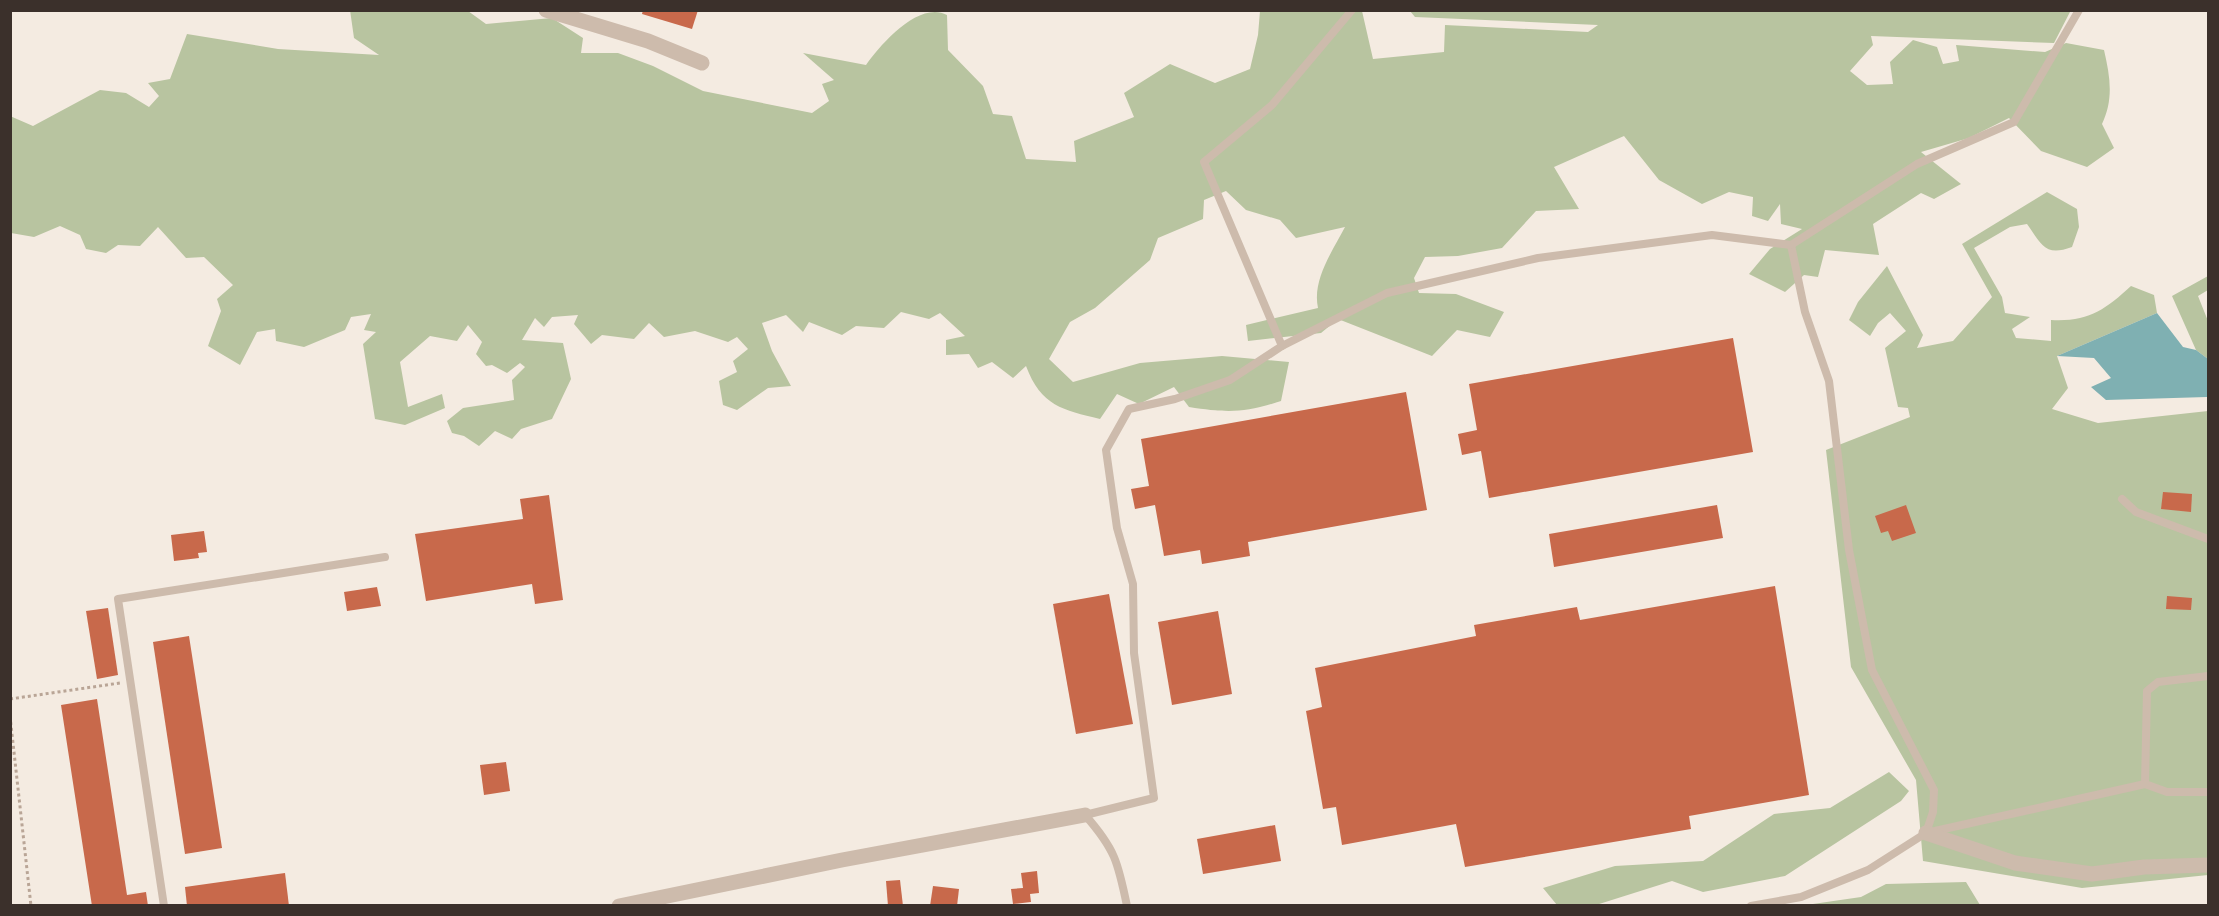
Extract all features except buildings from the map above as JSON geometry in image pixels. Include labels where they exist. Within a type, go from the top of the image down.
[{"type":"street","points":[[546,10],[648,41],[702,63]]},
{"type":"street","points":[[619,906],[842,860],[1085,815]]},
{"type":"street","points":[[1926,833],[2015,862],[2092,874],[2144,867],[2208,865]]},
{"type":"lane","points":[[1282,346],[1204,162],[1272,105],[1352,10]]},
{"type":"lane","points":[[1127,906],[1121,872],[1110,844],[1085,815],[1154,798],[1134,653],[1133,584],[1117,528],[1106,450],[1129,409],[1175,399],[1230,380],[1282,346],[1387,293],[1538,258],[1712,235],[1791,245],[1917,164],[2014,122],[2079,10]]},
{"type":"lane","points":[[1791,245],[1805,312],[1829,381],[1849,550],[1872,670],[1934,790],[1934,812],[1926,833]]},
{"type":"lane","points":[[2122,500],[2136,512],[2208,539]]},
{"type":"lane","points":[[164,906],[118,599],[385,557]]},
{"type":"lane","points":[[2145,784],[2147,691],[2158,682],[2208,676]]},
{"type":"lane","points":[[1750,906],[1801,897],[1868,870],[1926,833],[2145,784],[2167,792],[2208,792]]},
{"type":"path","points":[[10,699],[130,682]]},
{"type":"path","points":[[10,716],[31,906]]},
{"type":"green space","points":[[350,10],[468,11],[486,24],[552,18],[583,38],[581,53],[618,53],[653,66],[703,91],[812,113],[829,101],[822,84],[834,80],[803,53],[866,65],[890,36],[901,27],[924,14],[936,12],[947,15],[948,50],[983,86],[993,114],[1012,116],[1026,159],[1076,162],[1074,141],[1134,117],[1124,93],[1170,64],[1215,83],[1250,69],[1258,35],[1260,11],[1362,11],[1373,59],[1444,52],[1445,25],[1588,32],[1598,25],[1415,17],[1410,11],[2071,10],[2054,43],[1871,36],[1873,45],[1850,71],[1867,85],[1893,84],[1890,62],[1913,40],[1937,47],[1943,64],[1959,61],[1956,45],[2045,52],[2066,43],[2104,50],[2110,87],[2108,106],[2102,124],[2114,148],[2087,167],[2041,151],[2009,118],[1969,138],[1921,152],[1961,184],[1934,199],[1921,193],[1873,224],[1879,255],[1825,250],[1818,277],[1804,275],[1785,292],[1749,274],[1770,249],[1802,229],[1781,224],[1780,204],[1768,221],[1752,216],[1753,197],[1729,192],[1702,204],[1659,180],[1624,136],[1554,167],[1579,209],[1536,211],[1502,248],[1458,256],[1425,257],[1414,278],[1419,293],[1456,294],[1504,312],[1490,337],[1457,330],[1432,356],[1338,319],[1321,333],[1248,341],[1246,325],[1318,308],[1320,277],[1345,227],[1296,238],[1280,220],[1246,210],[1226,191],[1204,200],[1203,219],[1158,238],[1150,260],[1095,308],[1070,322],[1049,359],[1073,382],[1140,363],[1222,356],[1289,362],[1281,401],[1246,410],[1203,409],[1189,407],[1174,387],[1139,404],[1117,394],[1100,419],[1064,409],[1046,398],[1032,379],[1026,366],[1013,378],[992,362],[978,368],[969,354],[946,355],[946,340],[965,336],[940,313],[929,319],[901,312],[884,328],[856,326],[842,335],[809,322],[803,332],[786,315],[762,323],[772,351],[791,386],[768,388],[737,410],[723,405],[719,381],[737,372],[733,361],[748,349],[737,337],[728,342],[695,331],[664,337],[649,323],[634,339],[602,335],[591,344],[574,324],[578,315],[552,317],[544,327],[535,318],[522,340],[563,343],[571,379],[552,419],[521,429],[512,439],[495,431],[479,446],[464,436],[452,433],[447,421],[463,408],[514,400],[512,380],[525,367],[520,363],[507,373],[492,365],[486,366],[476,354],[482,342],[468,325],[457,341],[430,336],[400,362],[408,407],[442,394],[445,408],[405,425],[375,419],[363,344],[376,332],[364,330],[371,314],[351,317],[345,330],[304,347],[276,341],[275,329],[257,332],[240,365],[208,346],[221,311],[217,299],[233,285],[204,257],[186,258],[158,227],[140,246],[118,245],[106,253],[86,249],[80,235],[60,226],[34,237],[11,233],[10,116],[33,126],[100,90],[126,93],[149,107],[159,96],[148,83],[170,79],[187,34],[278,49],[379,55],[354,38]]},
{"type":"green space","points":[[2047,192],[2077,209],[2079,227],[2072,247],[2056,251],[2050,250],[2041,243],[2027,224],[2010,227],[1974,248],[2002,297],[2005,313],[2030,317],[2012,329],[2016,338],[2051,341],[2051,320],[2075,319],[2095,313],[2113,302],[2131,286],[2154,295],[2157,313],[2057,356],[2068,388],[2052,409],[2098,423],[2208,411],[2208,875],[2082,888],[1923,861],[1916,780],[1851,667],[1826,450],[1910,417],[1908,408],[1898,407],[1885,348],[1906,331],[1890,313],[1878,323],[1870,336],[1849,320],[1858,302],[1887,266],[1923,335],[1917,348],[1953,341],[1992,297],[1962,244]]},
{"type":"green space","points":[[2208,276],[2208,290],[2198,296],[2208,321],[2208,359],[2196,350],[2172,296]]},
{"type":"green space","points":[[1889,772],[1909,791],[1901,801],[1785,876],[1703,892],[1672,881],[1596,905],[1557,905],[1543,888],[1615,866],[1703,861],[1774,814],[1830,808]]},
{"type":"green space","points":[[1966,882],[1980,905],[1806,905],[1861,897],[1886,884]]},
{"type":"water","points":[[2157,313],[2183,347],[2196,350],[2208,359],[2207,397],[2106,400],[2091,387],[2111,378],[2094,358],[2057,356]]}]
